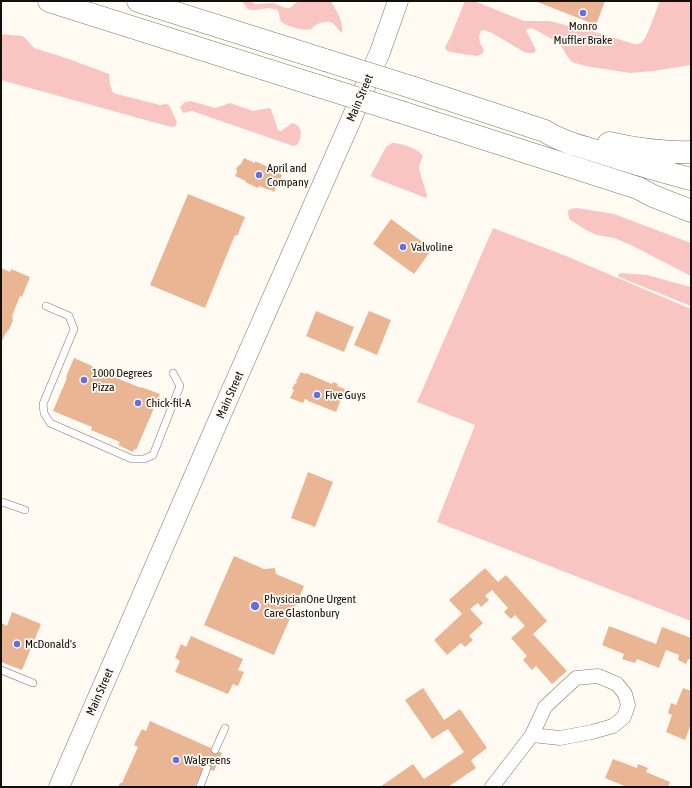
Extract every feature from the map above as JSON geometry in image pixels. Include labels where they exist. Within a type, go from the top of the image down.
[{"type":"highway","points":[[49,1],[638,188],[691,212]]},
{"type":"highway","points":[[138,1],[414,88],[545,131],[574,144],[691,179]]},
{"type":"highway","points":[[545,131],[555,130],[566,132],[611,143],[649,150],[691,152]]},
{"type":"highway","points":[[638,188],[691,198]]},
{"type":"main road","name":"Main Street","points":[[59,787],[222,412],[352,120],[380,52],[398,1]]},
{"type":"street","points":[[492,787],[532,735],[545,708],[576,678],[598,676],[617,684],[625,694],[628,705],[624,717],[613,726],[592,732],[560,738],[532,735]]},
{"type":"lane","points":[[46,306],[69,316],[74,329],[43,404],[44,413],[50,423],[132,459],[144,459],[153,456],[180,386],[173,373]]},
{"type":"lane","points":[[1,502],[26,510]]},
{"type":"lane","points":[[1,670],[33,683]]},
{"type":"lane","points":[[215,750],[225,728]]},
{"type":"lane","points":[[200,787],[207,768]]},
{"type":"shaded area","points":[[242,1],[250,1],[256,4],[273,3],[290,8],[298,1],[331,1],[341,20],[342,33],[331,22],[319,23],[308,30],[292,27],[281,22],[278,10],[269,8],[251,10],[248,9]]},
{"type":"shaded area","points":[[466,1],[474,1],[524,21],[549,21],[602,34],[634,44],[639,44],[643,41],[650,28],[660,1],[691,1],[691,65],[630,73],[585,66],[572,62],[559,43],[532,28],[526,30],[536,50],[534,53],[524,52],[492,33],[484,30],[481,31],[479,36],[480,43],[484,50],[482,54],[477,56],[450,52],[446,50],[445,47]]},
{"type":"shaded area","points":[[1,34],[22,36],[34,48],[109,74],[113,93],[160,105],[169,105],[177,122],[176,126],[171,127],[1,80]]},
{"type":"shaded area","points":[[191,101],[215,108],[230,103],[253,111],[269,108],[271,109],[278,130],[281,131],[292,123],[296,124],[301,132],[300,139],[297,145],[293,146],[192,111],[183,113],[180,107],[185,102]]},
{"type":"shaded area","points":[[392,143],[409,147],[418,151],[423,156],[419,169],[427,196],[426,198],[372,177],[371,175],[386,147]]},
{"type":"shaded area","points":[[577,208],[614,214],[691,243],[691,276],[631,245],[614,238],[597,235],[586,230],[569,219],[568,211],[570,209]]},
{"type":"shaded area","points":[[493,228],[566,256],[691,309],[691,621],[437,522],[475,425],[417,402]]},
{"type":"shaded area","points":[[621,273],[647,275],[691,287],[691,306],[619,277],[618,275]]},
{"type":"building","name":"Monro Muffler Brake","points":[[535,1],[605,1],[596,25]]},
{"type":"building","name":"April and Company","points":[[244,158],[255,163],[255,161],[277,171],[282,175],[274,192],[259,186],[258,188],[235,176],[237,172],[236,169]]},
{"type":"building","points":[[188,194],[245,217],[237,236],[235,235],[205,308],[150,285]]},
{"type":"building","name":"Valvoline","points":[[391,219],[432,249],[414,274],[373,244]]},
{"type":"building","points":[[1,268],[10,272],[11,269],[30,277],[12,316],[13,320],[9,330],[8,329],[7,333],[6,332],[1,343]]},
{"type":"building","points":[[316,311],[354,327],[344,352],[306,336]]},
{"type":"building","points":[[369,311],[391,320],[377,355],[354,345]]},
{"type":"building","points":[[74,358],[92,366],[99,371],[100,369],[114,377],[160,394],[136,450],[134,449],[133,452],[118,445],[120,442],[91,430],[92,427],[53,411]]},
{"type":"building","name":"Five Guys","points":[[301,372],[332,384],[333,382],[338,384],[337,386],[345,389],[336,412],[305,399],[303,403],[290,398],[294,390],[292,389]]},
{"type":"building","points":[[308,472],[333,482],[315,527],[291,518]]},
{"type":"building","points":[[234,556],[264,569],[275,568],[276,574],[304,586],[274,655],[204,625]]},
{"type":"building","points":[[485,568],[498,582],[506,575],[547,621],[533,634],[567,671],[552,684],[536,666],[532,670],[523,660],[527,656],[511,638],[525,626],[515,615],[511,619],[504,612],[508,608],[492,590],[485,596],[489,600],[481,607],[478,603],[470,609],[483,623],[469,636],[473,640],[465,647],[461,643],[447,655],[434,640],[462,614],[449,600]]},
{"type":"building","name":"McDonald's","points":[[12,612],[41,624],[22,670],[1,662],[1,623],[7,626]]},
{"type":"building","points":[[609,626],[656,644],[662,627],[691,638],[691,660],[688,659],[686,664],[678,660],[679,655],[666,650],[659,668],[637,659],[635,663],[622,659],[624,654],[602,645]]},
{"type":"building","points":[[191,636],[243,659],[238,670],[244,672],[238,686],[233,684],[228,694],[175,672],[180,661],[175,658],[181,644],[186,647]]},
{"type":"building","points":[[423,688],[444,720],[460,709],[487,748],[471,760],[476,768],[448,787],[380,787],[413,764],[424,779],[464,752],[448,729],[432,739],[405,700]]},
{"type":"building","points":[[683,688],[691,691],[691,724],[685,740],[666,732],[672,715],[668,713],[671,703],[676,705]]},
{"type":"building","name":"Walgreens","points":[[150,721],[222,753],[214,771],[204,767],[195,787],[118,787],[120,783],[122,783],[138,747],[134,745],[142,729],[146,731]]},
{"type":"building","points":[[613,759],[637,768],[638,764],[648,768],[646,772],[670,782],[668,787],[627,787],[605,778]]},
{"type":"place","name":"Monro Muffler Brake","points":[[583,13]]},
{"type":"place","name":"April and Company","points":[[259,175]]},
{"type":"place","name":"Valvoline","points":[[403,247]]},
{"type":"place","name":"1000 Degrees Pizza","points":[[84,380]]},
{"type":"place","name":"Five Guys","points":[[317,395]]},
{"type":"place","name":"Chick-fil-A","points":[[138,403]]},
{"type":"place","name":"PhysicianOne Urgent Care Glastonbury","points":[[255,606]]},
{"type":"place","name":"McDonald's","points":[[17,644]]},
{"type":"place","name":"Walgreens","points":[[176,760]]}]
